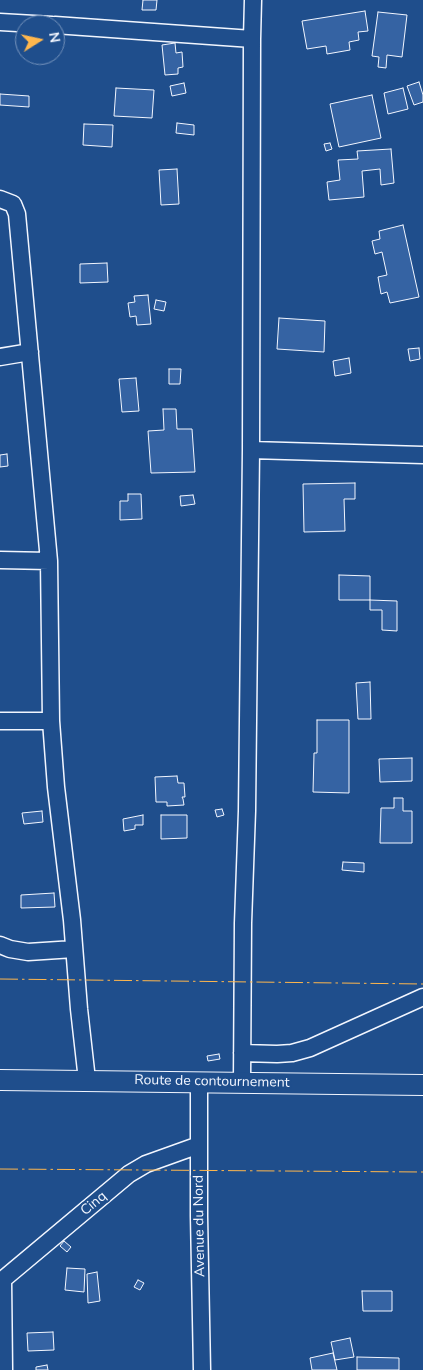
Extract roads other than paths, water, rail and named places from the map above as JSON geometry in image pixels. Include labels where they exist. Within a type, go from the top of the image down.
[{"type":"street","points":[[242,1082],[251,450],[253,0]]},
{"type":"street","points":[[0,22],[15,23]]},
{"type":"street","points":[[65,26],[252,39]]},
{"type":"street","points":[[0,200],[13,204],[17,214],[49,561],[51,721],[56,787],[87,1080]]},
{"type":"street","points":[[0,357],[30,352]]},
{"type":"street","points":[[251,450],[423,455]]},
{"type":"street","points":[[0,560],[49,561]]},
{"type":"street","points":[[0,721],[51,721]]},
{"type":"street","points":[[0,944],[10,949],[28,952],[74,950]]},
{"type":"street","points":[[242,1053],[292,1053],[310,1048],[423,998]]},
{"type":"street","name":"Route de contournement","points":[[0,1080],[423,1085]]},
{"type":"street","name":"Avenue du Nord","points":[[199,1082],[202,1370]]},
{"type":"street","name":"Cinq","points":[[2,1281],[129,1174],[146,1164],[199,1145]]},
{"type":"street","points":[[2,1281],[4,1370]]}]
